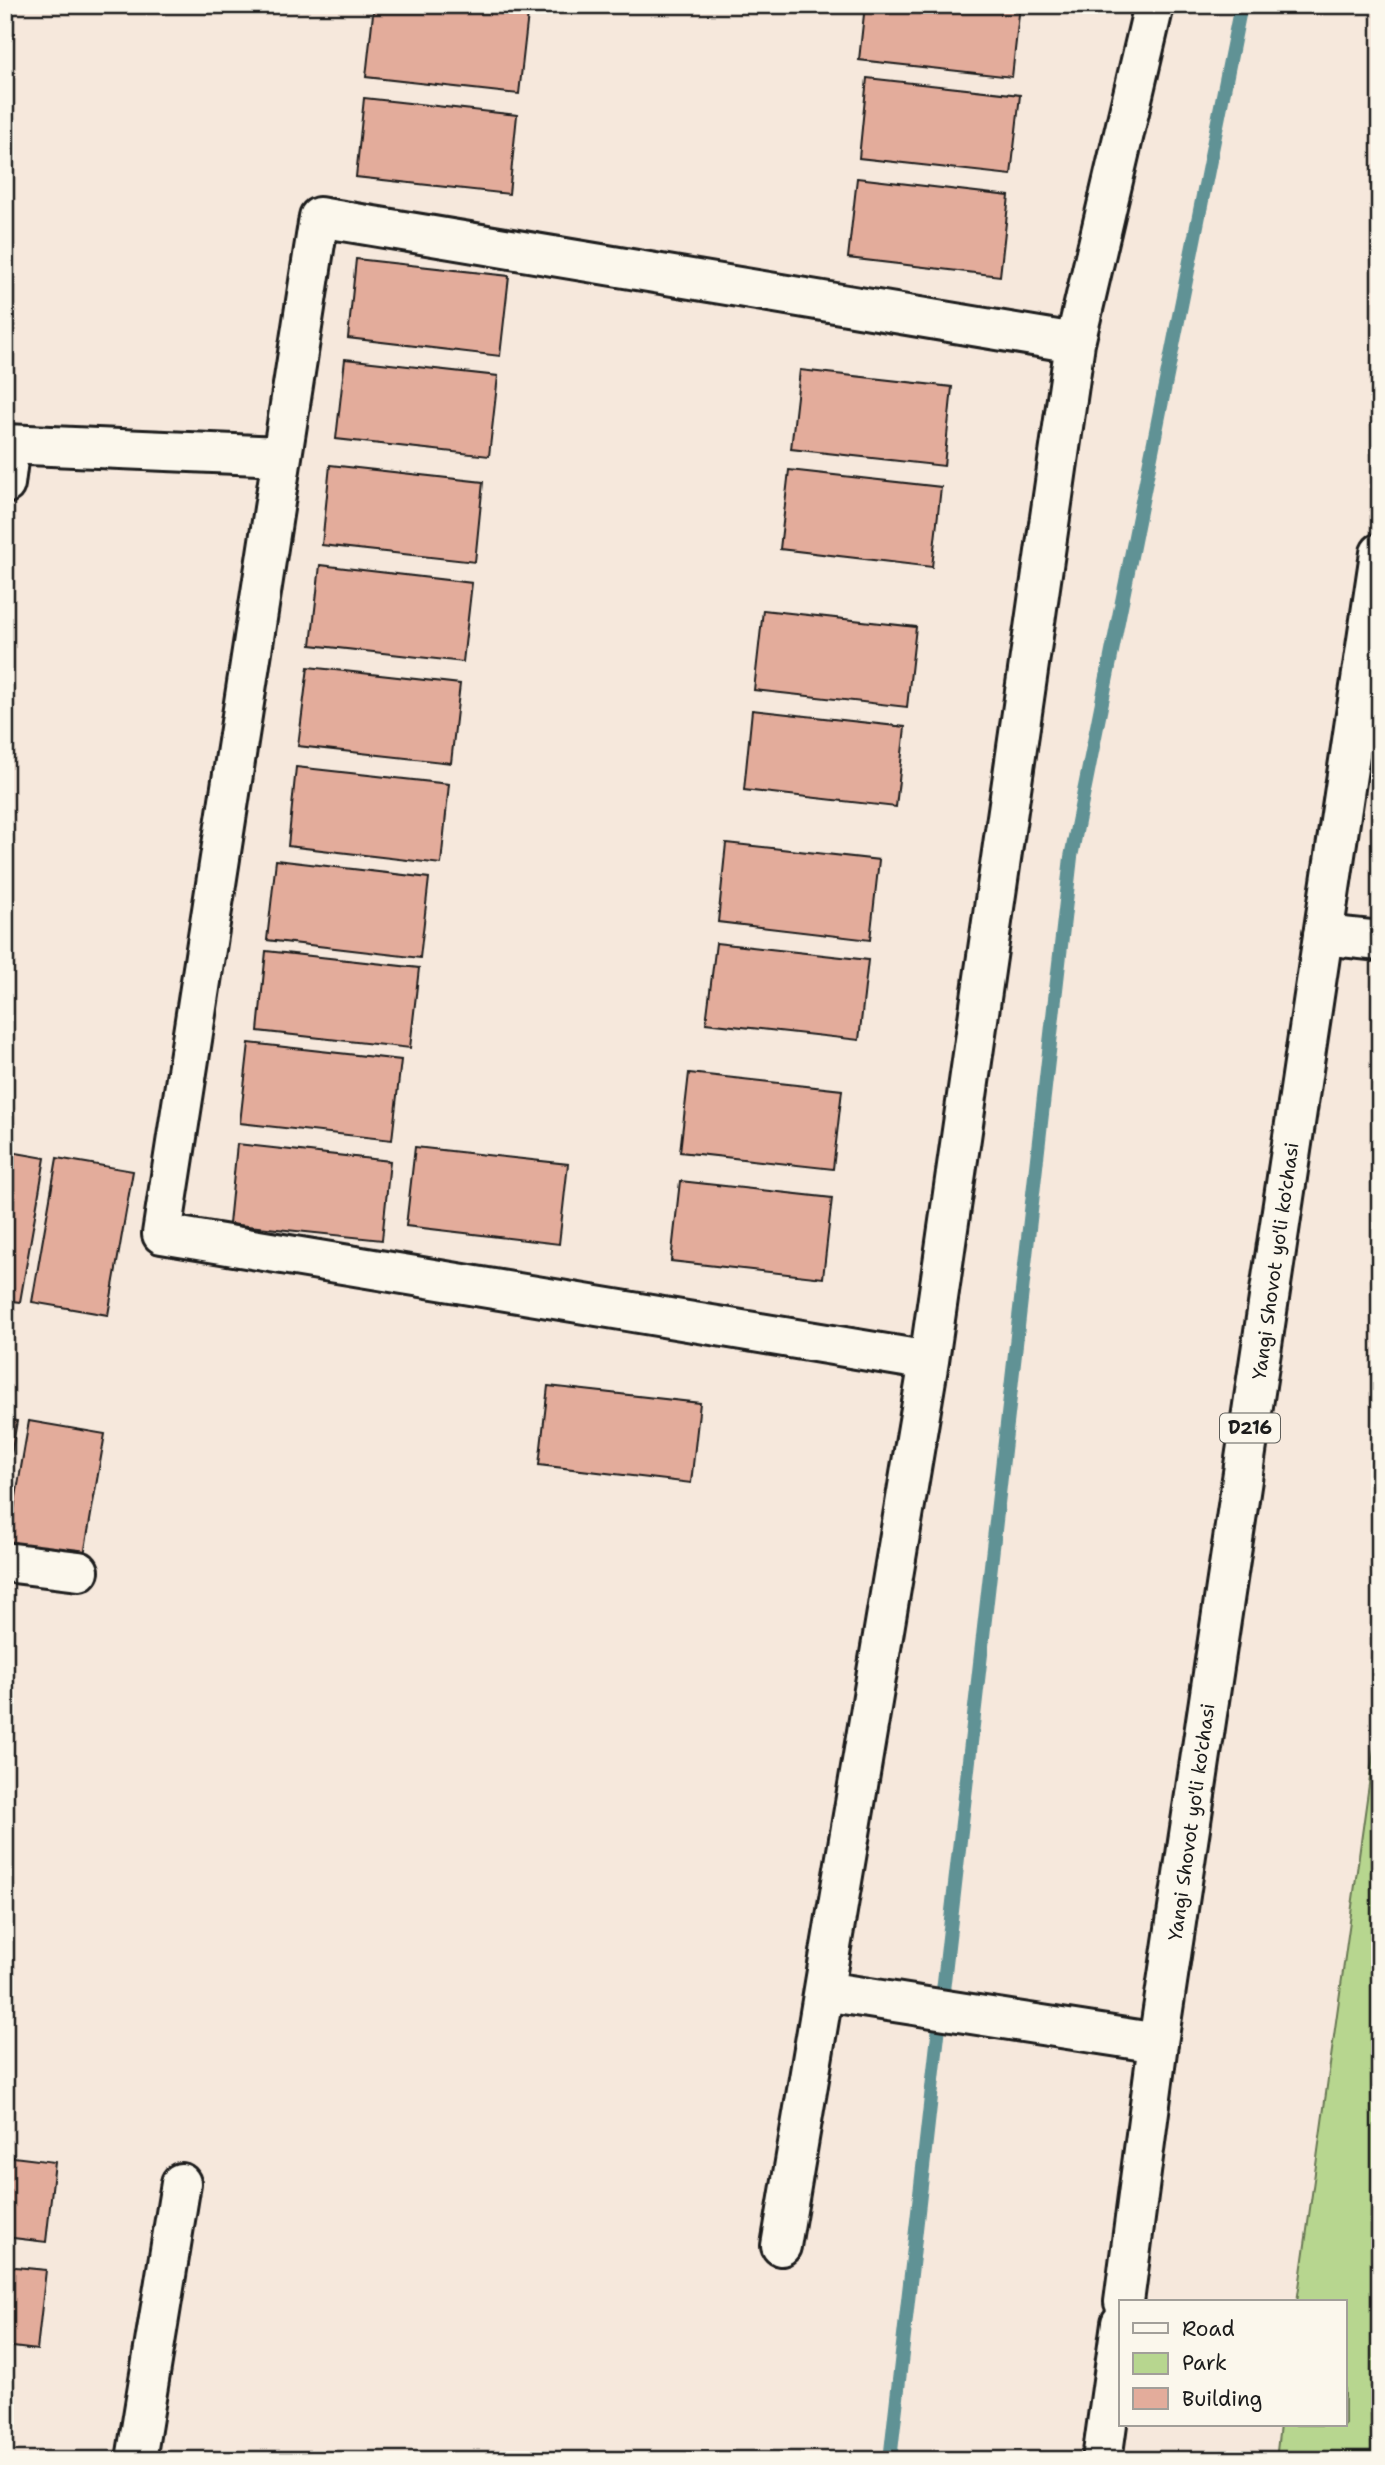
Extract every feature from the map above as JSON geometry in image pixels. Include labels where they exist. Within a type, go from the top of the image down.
[{"type":"street","points":[[781,2246],[929,1361],[1075,343],[1154,5]]},
{"type":"street","points":[[929,1361],[162,1234],[319,218],[1075,343]]},
{"type":"street","points":[[5,484],[8,444],[282,456]]},
{"type":"street","name":"Yangi Shovot yo'li ko'chasi","points":[[1124,2300],[1158,2043],[1323,935],[1376,602],[1380,553]]},
{"type":"street","points":[[1323,935],[1380,941]]},
{"type":"street","points":[[5,1562],[79,1571]]},
{"type":"street","points":[[824,1992],[1158,2043]]},
{"type":"street","points":[[136,2460],[181,2183]]},
{"type":"street","points":[[1102,2460],[1119,2337]]},
{"type":"green space","points":[[1380,1705],[1380,2460],[1276,2460],[1280,2426],[1346,2426],[1346,2300],[1297,2300]]},
{"type":"building","points":[[374,5],[446,5],[528,14],[519,94],[366,77]]},
{"type":"building","points":[[865,5],[1020,5],[1012,77],[859,60]]},
{"type":"building","points":[[867,78],[1020,95],[1011,175],[859,158]]},
{"type":"building","points":[[364,98],[517,115],[509,194],[356,177]]},
{"type":"building","points":[[857,178],[1009,196],[1000,276],[848,258]]},
{"type":"building","points":[[356,259],[509,276],[500,356],[348,338]]},
{"type":"building","points":[[345,359],[498,376],[489,456],[336,439]]},
{"type":"building","points":[[800,370],[952,387],[944,466],[791,449]]},
{"type":"building","points":[[330,465],[483,482],[475,562],[322,545]]},
{"type":"building","points":[[789,470],[941,487],[932,567],[780,549]]},
{"type":"building","points":[[320,565],[472,583],[463,662],[311,645]]},
{"type":"building","points":[[763,610],[916,627],[907,707],[754,690]]},
{"type":"building","points":[[308,667],[460,684],[451,763],[298,746]]},
{"type":"building","points":[[752,710],[905,727],[896,807],[744,790]]},
{"type":"building","points":[[296,767],[449,784],[441,864],[288,846]]},
{"type":"building","points":[[726,843],[879,860],[870,940],[718,922]]},
{"type":"building","points":[[276,860],[429,878],[420,958],[267,940]]},
{"type":"building","points":[[716,943],[868,960],[859,1040],[706,1023]]},
{"type":"building","points":[[266,951],[419,968],[410,1048],[258,1031]]},
{"type":"building","points":[[249,1043],[401,1060],[392,1140],[240,1123]]},
{"type":"building","points":[[689,1073],[842,1090],[833,1169],[680,1152]]},
{"type":"building","points":[[237,1144],[390,1161],[382,1240],[229,1224]]},
{"type":"building","points":[[415,1147],[568,1164],[559,1244],[406,1226]]},
{"type":"building","points":[[5,1151],[45,1158],[20,1302],[5,1300]]},
{"type":"building","points":[[57,1158],[133,1171],[108,1315],[32,1302]]},
{"type":"building","points":[[680,1181],[832,1198],[823,1278],[671,1261]]},
{"type":"building","points":[[548,1386],[700,1403],[691,1483],[539,1465]]},
{"type":"building","points":[[5,1419],[17,1421],[5,1490]]},
{"type":"building","points":[[29,1421],[105,1434],[80,1578],[5,1561]]},
{"type":"building","points":[[5,2156],[55,2162],[46,2242],[5,2237]]},
{"type":"building","points":[[5,2266],[46,2270],[37,2350],[5,2346]]},
{"type":"waterway","points":[[890,2460],[1071,857],[1241,5]]}]
